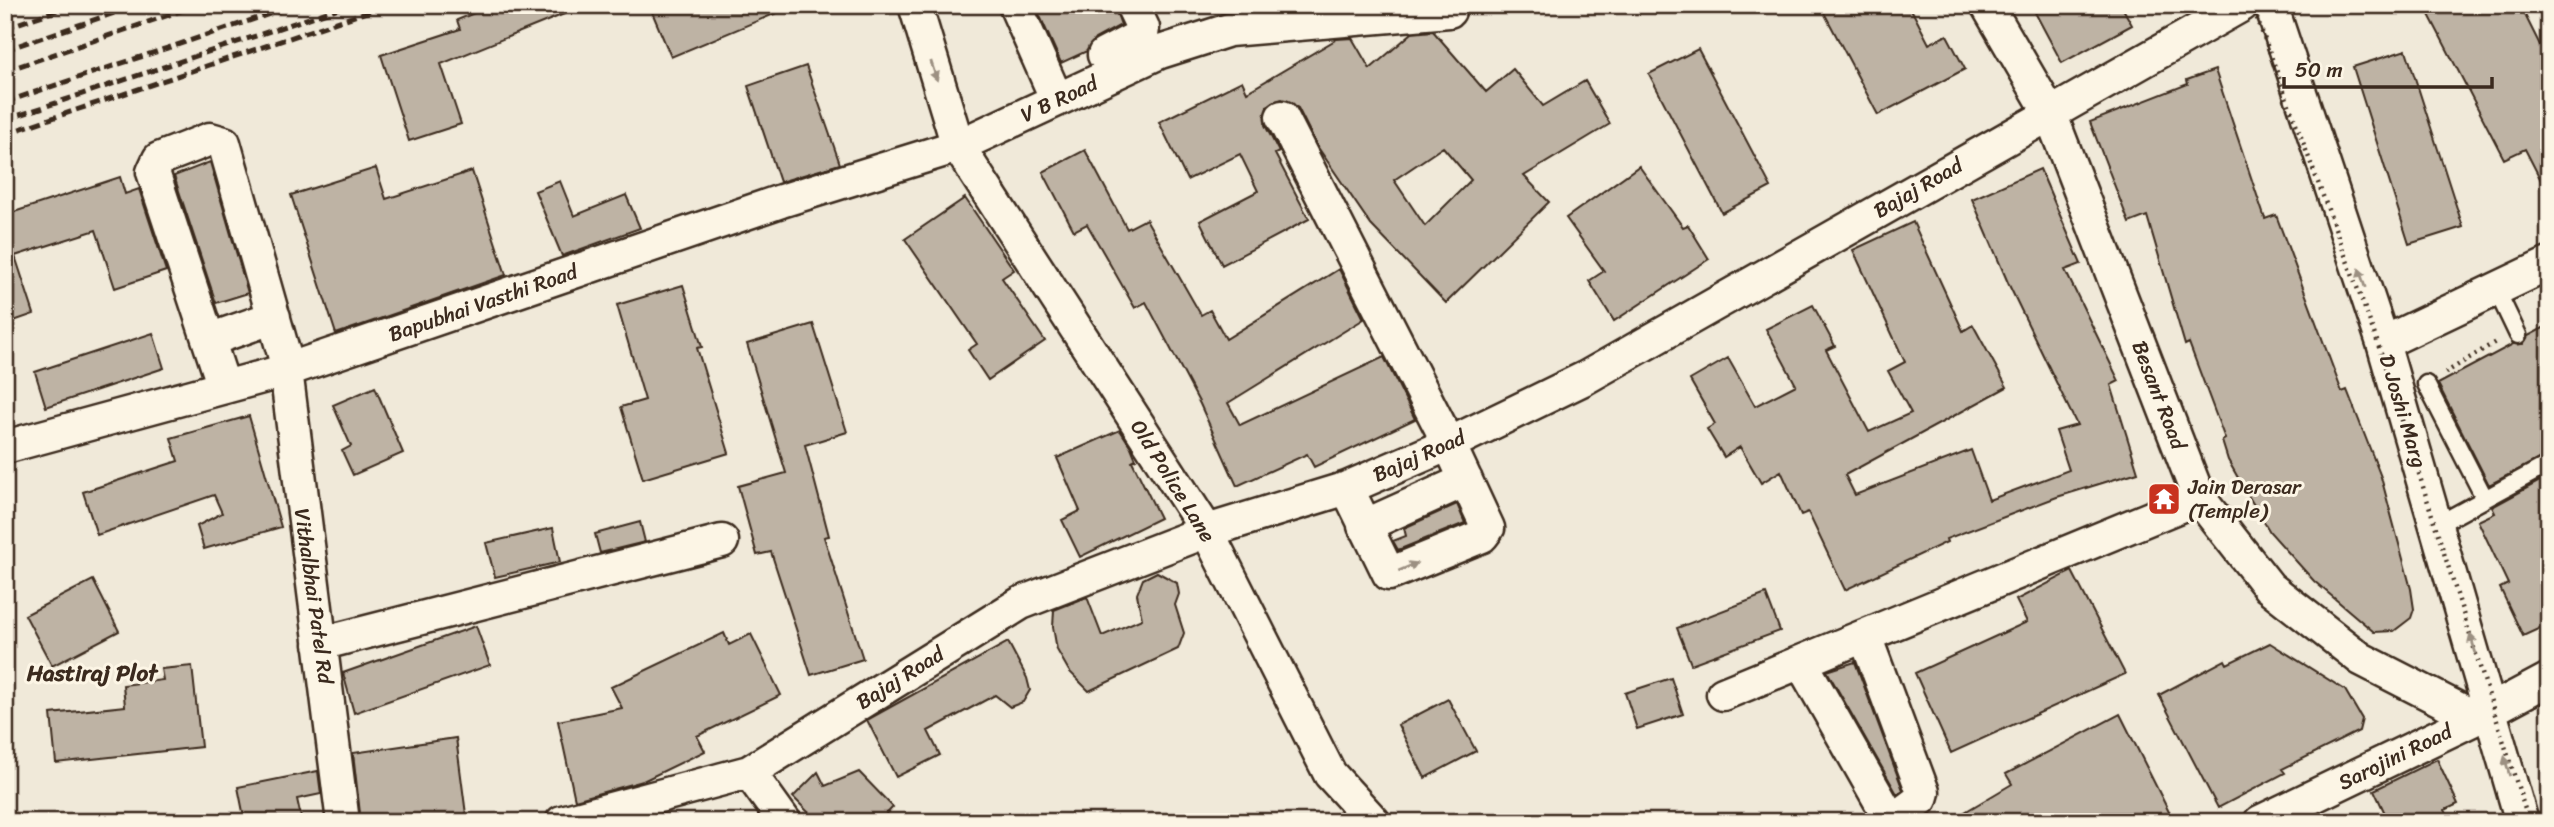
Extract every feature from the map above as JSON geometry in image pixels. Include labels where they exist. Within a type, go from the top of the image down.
[{"type":"street","name":"Old Police Lane","points":[[915,5],[958,146],[1207,531],[1330,774],[1374,822]]},
{"type":"street","points":[[1015,5],[1053,91],[1140,37],[1143,28],[1132,5]]},
{"type":"street","name":"Besant Road","points":[[1987,5],[2050,113],[2199,498],[2269,587],[2361,659],[2484,714]]},
{"type":"street","name":"Bajaj Road","points":[[562,822],[749,772],[1021,603],[1207,531],[1347,488],[1449,444],[1585,379],[2242,5]]},
{"type":"street","name":"D Joshi Marg","points":[[2270,5],[2383,343],[2418,389],[2437,525],[2484,714],[2522,822]]},
{"type":"street","name":"V B Road","points":[[958,146],[1053,91],[1229,30],[1449,11]]},
{"type":"street","points":[[1282,117],[1449,444],[1488,528],[1482,536],[1389,574],[1347,488]]},
{"type":"street","name":"Vithalbhai Patel Rd","points":[[209,340],[153,172],[159,159],[211,139],[224,143],[284,354],[284,371],[343,822]]},
{"type":"street","name":"Bapubhai Vasthi Road","points":[[5,447],[284,371],[781,201],[958,146]]},
{"type":"street","points":[[2383,343],[2549,264]]},
{"type":"street","points":[[225,387],[209,340],[274,317]]},
{"type":"street","points":[[1364,526],[1466,480]]},
{"type":"street","points":[[1723,694],[1803,666],[2199,498]]},
{"type":"street","points":[[320,644],[722,541]]},
{"type":"street","points":[[1803,666],[1887,813],[1897,817],[1921,799],[1923,792],[1866,639]]},
{"type":"street","name":"Sarojini Road","points":[[2260,822],[2484,714],[2549,679]]},
{"type":"street","points":[[749,772],[785,822]]},
{"type":"lane","points":[[2496,289],[2517,332]]},
{"type":"lane","points":[[2418,389],[2485,499]]},
{"type":"lane","points":[[2437,525],[2549,464]]},
{"type":"path","points":[[2252,5],[2376,341],[2529,822]]},
{"type":"path","points":[[2418,389],[2517,332]]},
{"type":"building","points":[[494,5],[584,6],[441,64],[461,124],[409,141],[381,55],[460,29],[457,20]]},
{"type":"building","points":[[649,5],[793,5],[793,6],[671,57]]},
{"type":"building","points":[[1035,5],[1114,5],[1121,25],[1095,39],[1087,51],[1061,63]]},
{"type":"building","points":[[1820,5],[1909,5],[1929,44],[1947,35],[1965,69],[1878,115]]},
{"type":"building","points":[[2031,5],[2121,5],[2132,25],[2062,63]]},
{"type":"building","points":[[2424,5],[2520,5],[2549,63],[2549,196],[2525,149],[2504,159]]},
{"type":"building","points":[[1433,31],[1486,92],[1513,69],[1543,106],[1585,81],[1610,124],[1524,176],[1549,202],[1446,303],[1371,225],[1317,146],[1298,108],[1282,99],[1267,106],[1265,125],[1279,152],[1275,154],[1309,219],[1222,265],[1200,221],[1258,191],[1240,154],[1187,180],[1159,122],[1242,81],[1247,92],[1337,39],[1352,38],[1370,69],[1412,33]],"holes":[[[1443,147],[1471,180],[1425,226],[1394,180]]]},
{"type":"building","points":[[1698,49],[1771,187],[1722,213],[1649,74]]},
{"type":"building","points":[[2406,50],[2463,227],[2409,244],[2353,67]]},
{"type":"building","points":[[806,66],[840,164],[780,182],[748,86]]},
{"type":"building","points":[[2215,70],[2265,219],[2276,215],[2342,392],[2347,390],[2381,477],[2414,609],[2411,618],[2394,631],[2374,632],[2314,581],[2270,532],[2246,492],[2228,460],[2222,441],[2225,439],[2189,343],[2185,345],[2147,216],[2129,223],[2090,122],[2188,84],[2187,80]]},
{"type":"building","points":[[1085,150],[1127,229],[1146,219],[1201,315],[1210,310],[1226,339],[1339,269],[1364,319],[1228,403],[1240,425],[1384,357],[1415,419],[1314,467],[1307,454],[1237,486],[1200,404],[1146,302],[1135,308],[1087,224],[1074,231],[1043,172]]},
{"type":"building","points":[[210,162],[248,293],[216,303],[174,176]]},
{"type":"building","points":[[1639,166],[1683,227],[1688,225],[1709,259],[1614,321],[1589,281],[1604,271],[1566,218]]},
{"type":"building","points":[[376,168],[386,199],[472,171],[506,275],[336,334],[291,195]]},
{"type":"building","points":[[2040,169],[2081,264],[2065,270],[2119,381],[2111,385],[2138,472],[2057,497],[1946,539],[1947,542],[1845,590],[1808,512],[1801,515],[1781,471],[1761,483],[1740,447],[1724,457],[1707,429],[1715,424],[1690,380],[1728,358],[1755,406],[1796,385],[1766,329],[1813,305],[1835,346],[1826,350],[1869,432],[1911,413],[1888,371],[1905,362],[1853,250],[1913,222],[1963,331],[1973,325],[2007,387],[1845,475],[1855,495],[1971,450],[1989,500],[2069,470],[2056,431],[2077,425],[2009,285],[1972,199]]},
{"type":"building","points":[[120,177],[125,194],[139,189],[166,271],[115,288],[96,230],[15,256],[34,314],[5,324],[5,215]]},
{"type":"building","points":[[560,181],[574,216],[626,195],[640,228],[562,256],[535,191]]},
{"type":"building","points":[[965,198],[1014,270],[1002,278],[1045,341],[988,380],[968,350],[977,344],[905,239]]},
{"type":"building","points":[[683,285],[702,347],[697,348],[729,453],[643,479],[621,407],[645,400],[617,305]]},
{"type":"building","points":[[813,324],[847,432],[805,445],[829,536],[824,537],[863,659],[811,675],[771,552],[757,555],[738,486],[786,473],[747,344]]},
{"type":"building","points":[[2549,325],[2549,454],[2489,485],[2438,384],[2513,344],[2523,344],[2528,336]]},
{"type":"building","points":[[153,333],[164,368],[46,407],[35,372]]},
{"type":"building","points":[[375,387],[403,453],[353,475],[342,451],[351,446],[333,405]]},
{"type":"building","points":[[249,416],[281,527],[204,549],[197,526],[222,513],[214,495],[97,535],[83,492],[178,461],[171,438]]},
{"type":"building","points":[[1120,430],[1131,447],[1136,459],[1132,461],[1160,518],[1080,557],[1062,520],[1080,511],[1057,458]]},
{"type":"building","points":[[2549,476],[2549,624],[2523,636],[2500,588],[2508,584],[2478,521],[2495,513],[2492,507]]},
{"type":"building","points":[[1457,504],[1465,523],[1398,550],[1393,541],[1406,536],[1404,528]]},
{"type":"building","points":[[640,522],[645,542],[600,553],[595,534]]},
{"type":"building","points":[[553,528],[560,562],[495,577],[486,543]]},
{"type":"building","points":[[2072,571],[2125,674],[1951,753],[1915,673],[2027,622],[2016,600]]},
{"type":"building","points":[[1157,572],[1177,583],[1179,594],[1175,605],[1184,633],[1178,649],[1089,691],[1069,671],[1057,650],[1053,627],[1054,610],[1087,597],[1102,636],[1142,619],[1137,594],[1143,579]]},
{"type":"building","points":[[93,580],[119,631],[52,666],[25,615]]},
{"type":"building","points":[[1766,594],[1780,631],[1691,664],[1677,628]]},
{"type":"building","points":[[476,626],[490,665],[354,713],[343,673]]},
{"type":"building","points":[[724,633],[729,645],[751,634],[781,695],[697,736],[705,751],[643,781],[575,800],[558,721],[622,708],[611,687]]},
{"type":"building","points":[[1008,642],[1027,678],[1030,690],[1023,702],[1010,707],[995,695],[928,731],[940,755],[896,777],[867,720]]},
{"type":"building","points":[[2270,643],[2345,690],[2362,719],[2359,731],[2282,769],[2285,773],[2218,808],[2159,695],[2225,660],[2227,664]]},
{"type":"building","points":[[1855,662],[1903,790],[1897,794],[1827,671]]},
{"type":"building","points":[[192,666],[201,747],[56,763],[51,714],[125,706],[123,685],[163,680],[161,669]]},
{"type":"building","points":[[1671,678],[1683,714],[1637,729],[1625,693]]},
{"type":"building","points":[[1448,699],[1476,751],[1425,778],[1398,725]]},
{"type":"building","points":[[2120,714],[2174,822],[1948,822],[2012,784],[2006,774]]},
{"type":"building","points":[[456,738],[467,822],[361,822],[353,753]]},
{"type":"building","points":[[2437,759],[2458,804],[2445,810],[2451,822],[2389,822],[2374,790]]},
{"type":"building","points":[[318,771],[321,794],[297,799],[302,822],[245,822],[238,787]]},
{"type":"building","points":[[818,772],[825,786],[859,772],[893,807],[879,822],[818,822],[793,797]]},
{"type":"railway","points":[[5,28],[72,5]]},
{"type":"railway","points":[[5,50],[138,5]]},
{"type":"railway","points":[[5,71],[198,5]]},
{"type":"railway","points":[[5,102],[297,5]]},
{"type":"railway","points":[[5,120],[348,5]]},
{"type":"railway","points":[[5,134],[387,5]]},
{"type":"place","name":"Jain Derasar (Temple)","points":[[2164,499]]},
{"type":"district","name":"Hastiraj Plot","points":[[92,673]]}]
